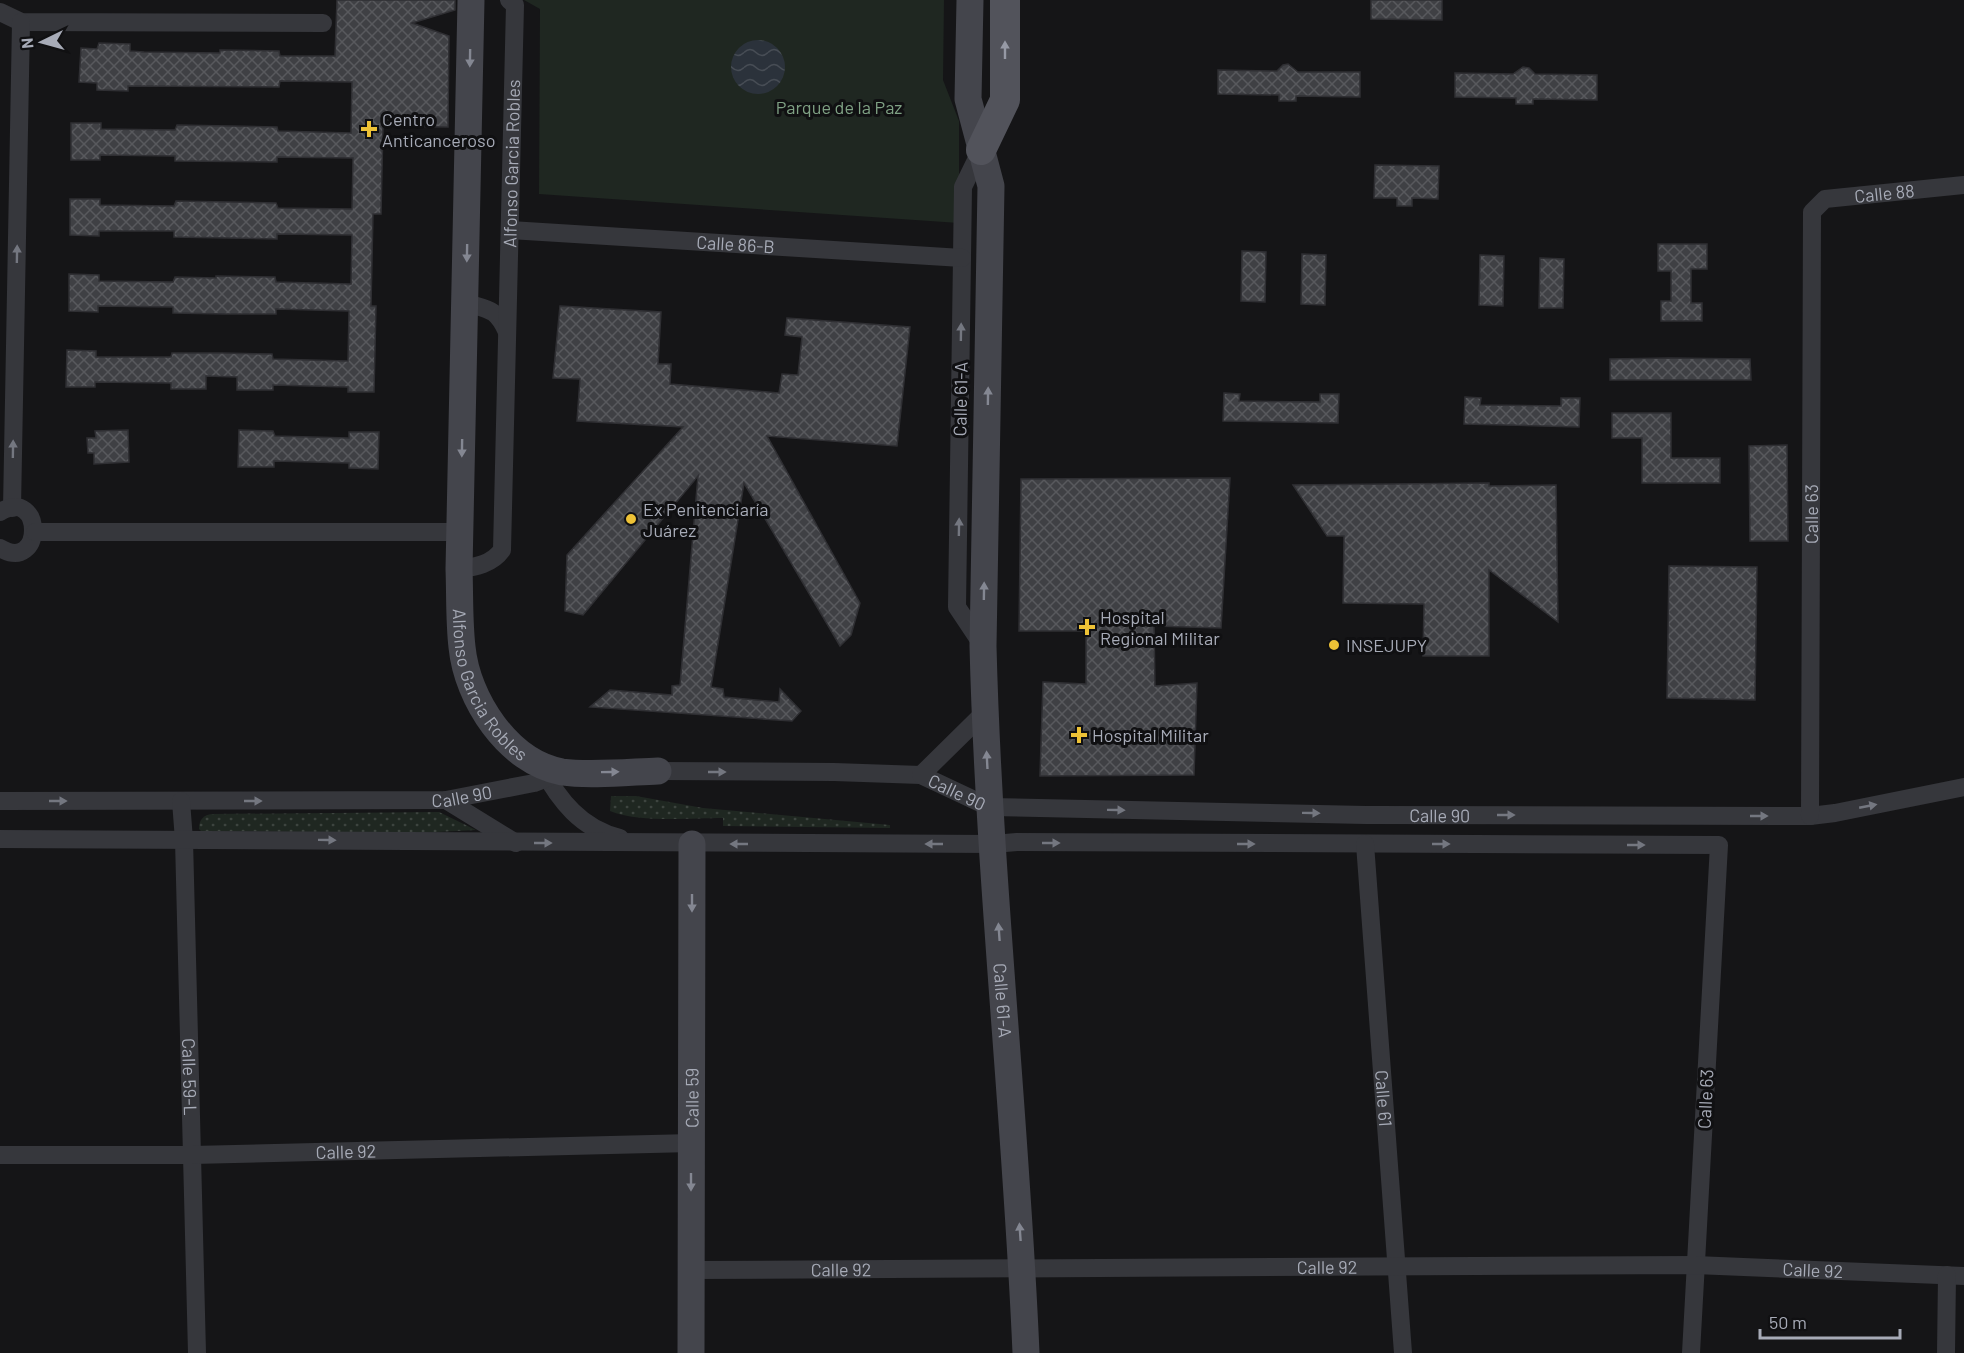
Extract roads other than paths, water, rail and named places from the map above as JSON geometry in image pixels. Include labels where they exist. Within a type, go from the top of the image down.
[{"type":"main road","points":[[981,150],[1005,100],[1005,0]]},
{"type":"street","name":"Alfonso Garcia Robles","points":[[471,0],[459,569],[462,648],[473,687],[485,712],[503,736],[526,757],[549,771]]},
{"type":"street","name":"Alfonso Garcia Robles","points":[[459,569],[488,563],[502,550],[515,5],[508,0]]},
{"type":"street","name":"Calle 61-A","points":[[970,0],[968,99],[991,186],[983,646],[984,713],[1023,1269],[1026,1353]]},
{"type":"street","points":[[0,12],[21,22],[322,23]]},
{"type":"street","points":[[0,548],[9,552],[22,550],[32,540],[35,532],[27,513],[6,510],[21,22]]},
{"type":"street","name":"Calle 61-A","points":[[981,150],[963,187],[957,607],[983,646]]},
{"type":"street","name":"Calle 88","points":[[1812,212],[1825,199],[1964,185]]},
{"type":"street","name":"Calle 63","points":[[1810,816],[1812,212]]},
{"type":"street","name":"Calle 86-B","points":[[510,230],[962,258]]},
{"type":"street","points":[[466,303],[492,311],[501,318],[507,332]]},
{"type":"street","points":[[35,532],[460,532]]},
{"type":"street","name":"Calle 90","points":[[921,775],[984,713]]},
{"type":"street","points":[[549,771],[562,801],[585,823],[604,833],[648,844]]},
{"type":"street","name":"Calle 90","points":[[0,801],[446,800],[534,783],[549,771],[834,772],[921,775],[989,807],[1366,815],[1810,816],[1964,787]]},
{"type":"street","points":[[446,800],[516,843]]},
{"type":"street","name":"Calle 59-L","points":[[182,801],[197,1353]]},
{"type":"street","points":[[0,839],[648,844]]},
{"type":"street","name":"Calle 90","points":[[648,844],[993,844],[1017,842],[1719,846]]},
{"type":"street","name":"Calle 59","points":[[691,1353],[692,844]]},
{"type":"street","name":"Calle 61","points":[[1365,844],[1403,1353]]},
{"type":"street","name":"Calle 63","points":[[1691,1353],[1719,846]]},
{"type":"street","name":"Calle 92","points":[[0,1155],[192,1155],[692,1143]]},
{"type":"street","name":"Calle 92","points":[[691,1270],[1695,1265],[1955,1275]]},
{"type":"street","points":[[1946,1353],[1955,1275]]},
{"type":"water","points":[[758,40],[777,48],[785,67],[777,86],[758,94],[739,86],[731,67],[739,48]]},
{"type":"place","name":"Centro Anticanceroso","points":[[369,129]]},
{"type":"place","name":"Ex Penitenciaría Juárez","points":[[631,519]]},
{"type":"place","name":"Hospital Regional Militar","points":[[1087,627]]},
{"type":"place","name":"INSEJUPY","points":[[1334,645]]},
{"type":"place","name":"Hospital Militar","points":[[1079,735]]},
{"type":"park label","name":"Parque de la Paz","points":[[839,107]]}]
